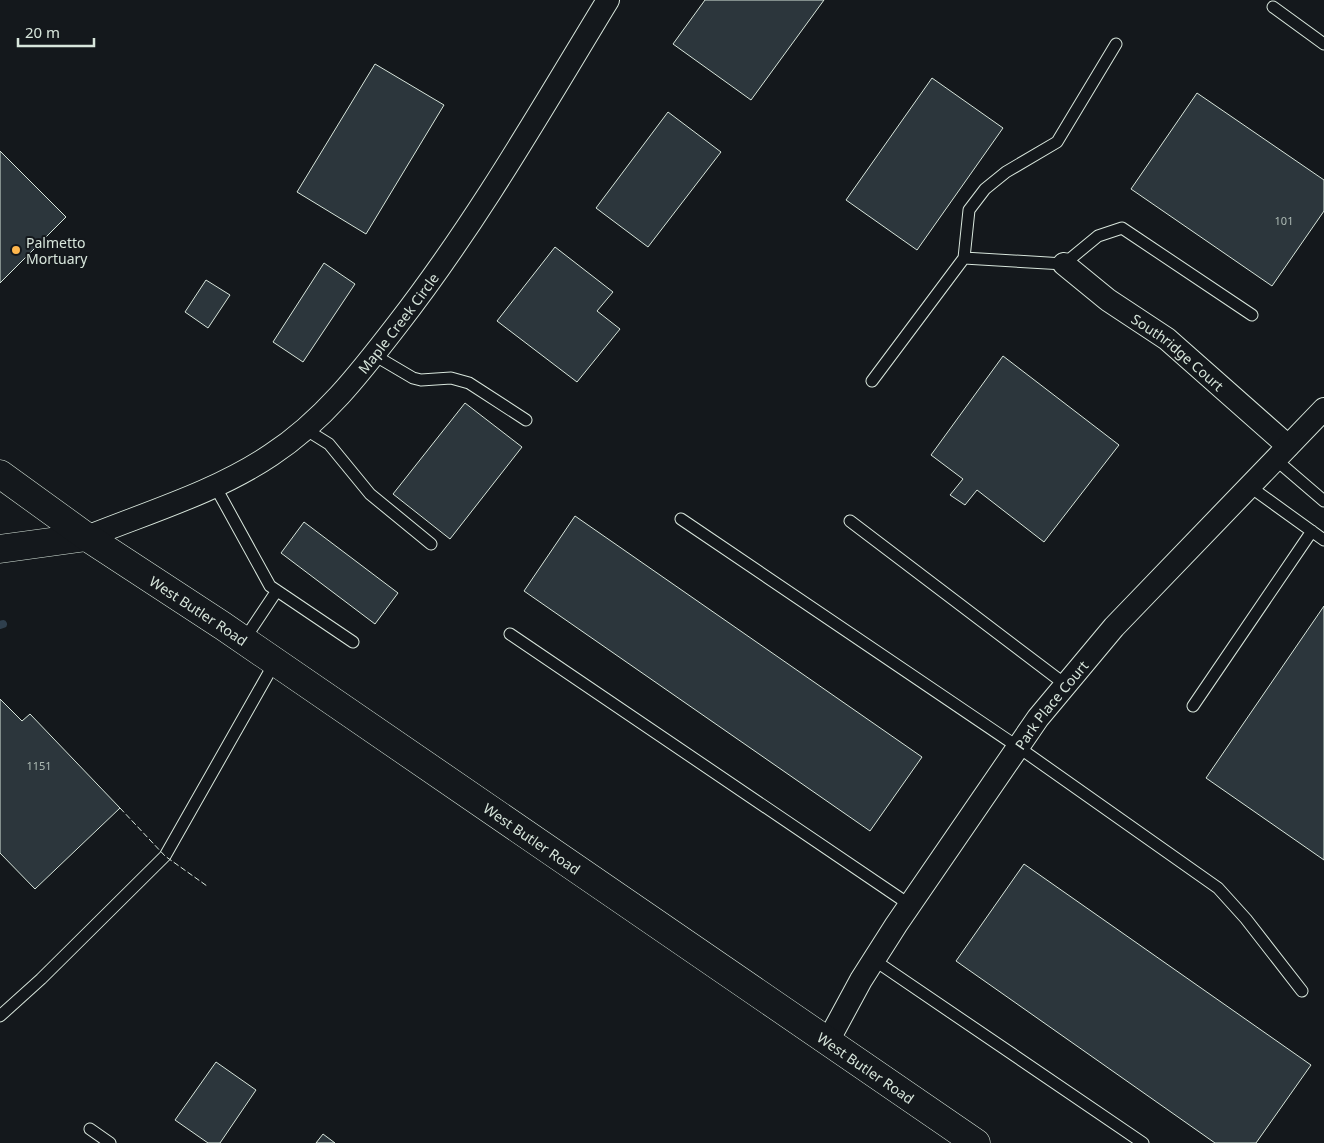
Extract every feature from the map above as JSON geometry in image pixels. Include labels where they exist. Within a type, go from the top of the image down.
[{"type":"main road","name":"West Butler Road","points":[[0,474],[976,1143]]},
{"type":"main road","points":[[0,550],[88,536]]},
{"type":"street","name":"Maple Creek Circle","points":[[88,536],[231,479],[272,455],[306,429],[348,387],[434,277],[483,205],[608,0]]},
{"type":"street","name":"Southridge Court","points":[[1064,264],[1108,300],[1166,339],[1282,452]]},
{"type":"street","name":"Park Place Court","points":[[828,1041],[874,960],[1038,718],[1114,627],[1324,409]]},
{"type":"lane","points":[[1273,7],[1324,44]]},
{"type":"lane","points":[[872,381],[964,258],[970,210],[985,189],[1006,172],[1057,142],[1116,44]]},
{"type":"lane","points":[[964,258],[1064,264],[1098,236],[1122,228],[1252,315]]},
{"type":"lane","points":[[374,355],[399,371],[421,380],[451,378],[469,383],[526,420]]},
{"type":"lane","points":[[306,429],[329,444],[370,494],[431,544]]},
{"type":"lane","points":[[1282,452],[1324,501]]},
{"type":"lane","points":[[215,486],[244,535],[260,572],[276,592],[353,642]]},
{"type":"lane","points":[[1249,486],[1324,540]]},
{"type":"lane","points":[[682,519],[1018,747],[1218,888],[1302,991]]},
{"type":"lane","points":[[850,521],[1066,684]]},
{"type":"lane","points":[[1193,706],[1312,531]]},
{"type":"lane","points":[[244,640],[276,592]]},
{"type":"lane","points":[[510,634],[910,905]]},
{"type":"lane","points":[[0,1016],[48,972],[164,856],[275,661]]},
{"type":"lane","points":[[874,960],[1143,1143]]},
{"type":"lane","points":[[90,1129],[110,1143]]},
{"type":"building","points":[[705,0],[824,0],[751,100],[673,44]]},
{"type":"building","points":[[375,64],[444,105],[366,234],[297,192]]},
{"type":"building","points":[[932,78],[1003,128],[917,250],[846,200]]},
{"type":"building","points":[[1197,93],[1324,180],[1324,211],[1272,286],[1131,189]]},
{"type":"building","points":[[668,112],[721,152],[648,247],[596,208]]},
{"type":"building","name":"Palmetto Mortuary","points":[[0,151],[66,217],[0,283]]},
{"type":"building","points":[[555,247],[613,292],[597,311],[620,329],[577,382],[497,321]]},
{"type":"building","points":[[324,263],[355,284],[303,362],[273,342]]},
{"type":"building","points":[[206,280],[230,295],[208,328],[185,312]]},
{"type":"building","points":[[1003,356],[1119,445],[1044,542],[977,490],[965,505],[950,495],[963,479],[931,455]]},
{"type":"building","points":[[465,403],[522,447],[450,539],[393,494]]},
{"type":"building","points":[[575,516],[922,757],[870,831],[524,591]]},
{"type":"building","points":[[304,522],[398,593],[375,624],[281,553]]},
{"type":"building","points":[[1324,606],[1324,860],[1206,778]]},
{"type":"building","points":[[0,699],[22,721],[30,714],[120,808],[35,889],[0,853]]},
{"type":"building","points":[[1024,864],[1311,1065],[1256,1143],[1215,1143],[956,961]]},
{"type":"building","points":[[216,1062],[256,1090],[220,1143],[208,1143],[175,1120]]},
{"type":"building","points":[[323,1134],[335,1143],[316,1143]]},
{"type":"fence","points":[[120,808],[165,856],[207,886]]},
{"type":"place","name":"Palmetto Mortuary","points":[[16,250]]}]
